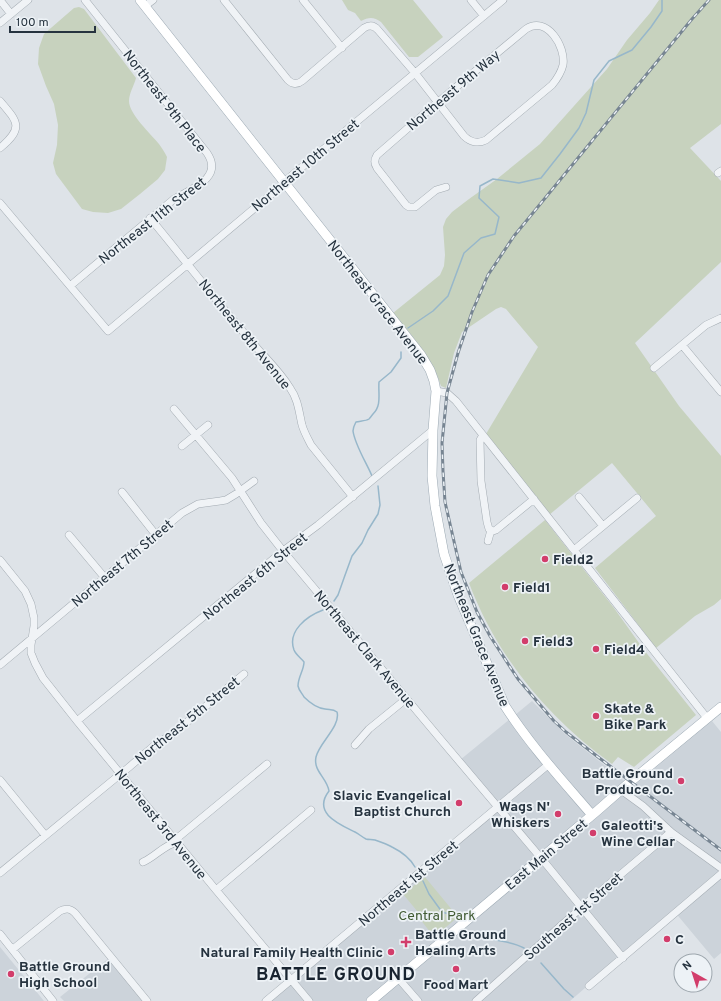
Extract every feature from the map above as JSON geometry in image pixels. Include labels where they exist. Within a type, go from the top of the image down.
[{"type":"main road","name":"Northeast Grace Avenue","points":[[143,3],[426,362],[434,381],[436,391],[432,476],[435,506],[444,554],[451,576],[505,706],[515,722],[592,815]]},
{"type":"main road","name":"East Main Street","points":[[371,1001],[721,706]]},
{"type":"street","points":[[0,0],[11,14]]},
{"type":"street","points":[[0,23],[28,0]]},
{"type":"street","name":"Northeast 9th Place","points":[[85,0],[207,153],[210,159],[211,167]]},
{"type":"street","points":[[143,3],[153,0]]},
{"type":"street","points":[[224,0],[292,83],[298,84],[364,28],[373,26],[415,73],[437,103]]},
{"type":"street","points":[[303,0],[342,48]]},
{"type":"street","points":[[471,0],[484,16]]},
{"type":"street","name":"Northeast 10th Street","points":[[70,286],[108,331],[503,0]]},
{"type":"street","name":"Northeast 9th Way","points":[[437,103],[469,140],[474,142],[486,140],[552,85],[560,74],[563,65],[560,46],[549,31],[544,27],[536,25],[526,29],[437,103],[374,159],[377,168],[409,207],[415,207],[436,190],[446,188]]},
{"type":"street","points":[[0,101],[15,120],[16,128],[12,137],[0,148]]},
{"type":"street","name":"Northeast 11th Street","points":[[70,286],[174,199],[206,179],[210,173],[211,167]]},
{"type":"street","points":[[0,203],[70,286]]},
{"type":"street","name":"Northeast 8th Avenue","points":[[150,218],[251,342],[286,381],[297,402],[306,436],[311,445],[353,497]]},
{"type":"street","points":[[654,368],[706,325],[721,318]]},
{"type":"street","points":[[682,345],[721,392]]},
{"type":"street","points":[[436,391],[447,394],[456,400],[707,718]]},
{"type":"street","name":"Northeast Clark Avenue","points":[[174,409],[232,478],[261,523],[283,551],[582,907],[623,958]]},
{"type":"street","points":[[182,446],[208,425]]},
{"type":"street","name":"Northeast 6th Street","points":[[77,721],[283,551],[353,497],[433,430]]},
{"type":"street","points":[[483,435],[480,440],[481,482],[488,528],[491,530]]},
{"type":"street","name":"Northeast 7th Street","points":[[0,665],[182,513],[198,504],[226,500],[254,481]]},
{"type":"street","points":[[122,492],[156,535]]},
{"type":"street","points":[[579,497],[603,526]]},
{"type":"street","points":[[574,550],[637,498]]},
{"type":"street","points":[[491,530],[496,530],[534,499]]},
{"type":"street","points":[[488,541],[491,530]]},
{"type":"street","points":[[69,535],[104,578]]},
{"type":"street","name":"Northeast 3rd Avenue","points":[[0,560],[25,590],[29,598],[34,618],[34,631],[31,645],[32,658],[47,684],[216,890],[310,1001]]},
{"type":"street","name":"Northeast 5th Street","points":[[0,873],[155,745],[174,733],[244,674]]},
{"type":"street","points":[[355,745],[369,729],[406,699]]},
{"type":"street","points":[[143,862],[176,841],[267,764]]},
{"type":"street","name":"Northeast 1st Street","points":[[266,1001],[549,764]]},
{"type":"street","points":[[0,780],[45,835]]},
{"type":"street","points":[[620,790],[642,806],[671,832],[721,868]]},
{"type":"street","points":[[216,890],[311,810]]},
{"type":"street","name":"Southeast 1st Street","points":[[476,1001],[582,907],[671,832]]},
{"type":"street","points":[[589,986],[721,874]]},
{"type":"street","points":[[13,949],[60,911],[66,908],[69,909],[75,913],[147,1001]]},
{"type":"street","points":[[0,934],[53,1001]]},
{"type":"street","points":[[398,978],[418,1001]]},
{"type":"shaded area","points":[[532,701],[565,734],[632,787],[712,721],[721,732],[721,953],[714,959],[713,953],[709,953],[674,911],[570,1001],[261,1001],[499,807],[460,760]]},
{"type":"shaded area","name":"Battle Ground High School","points":[[0,947],[44,1001],[0,1001]]},
{"type":"shaded area","points":[[109,958],[144,1001],[64,1001],[60,997]]},
{"type":"green space","points":[[342,0],[413,0],[443,37],[418,57],[409,57],[381,22],[371,18],[361,21],[355,13],[348,10]]},
{"type":"green space","points":[[659,0],[721,0],[721,124],[690,148],[721,181],[721,262],[635,343],[679,406],[721,456],[721,599],[695,616],[656,648],[595,568],[656,516],[612,463],[549,515],[486,434],[538,347],[506,309],[501,307],[496,309],[462,332],[454,353],[446,388],[441,386],[427,356],[393,313],[440,275],[444,266],[445,255],[443,227],[446,219],[452,212],[497,179],[540,144],[607,69],[627,40]]},
{"type":"green space","points":[[79,7],[84,9],[136,78],[130,95],[130,106],[136,118],[159,144],[167,157],[165,170],[158,179],[121,209],[108,213],[93,212],[82,209],[56,174],[53,163],[57,145],[58,125],[54,104],[38,64],[39,48],[44,34],[74,8]]},
{"type":"green space","points":[[545,520],[614,608],[644,650],[696,715],[634,767],[618,757],[612,764],[567,727],[546,706],[527,684],[494,636],[469,583]]},
{"type":"green space","name":"Central Park","points":[[425,877],[458,917],[434,937],[420,919],[422,917],[403,894]]},
{"type":"waterway","points":[[408,328],[433,311],[448,296],[464,253],[481,238],[495,234],[499,217],[479,198],[480,186],[493,179],[519,183],[541,178],[579,128],[586,113],[594,80],[609,61],[632,50],[662,11],[662,0]]},
{"type":"waterway","points":[[372,476],[356,442],[353,428],[356,422],[369,419],[376,411],[379,403],[379,382],[391,372],[401,358],[401,352]]},
{"type":"waterway","points":[[334,601],[338,595],[352,556],[362,543],[378,514],[380,505],[378,486]]},
{"type":"waterway","points":[[323,610],[311,616],[300,625],[293,637],[293,643],[295,652],[304,662],[298,683],[300,691],[313,705],[337,712],[336,723],[321,746],[316,757],[316,766],[326,782],[329,791],[325,799],[324,806],[326,812],[335,821],[366,839],[382,842],[399,851],[408,858],[415,867]]},
{"type":"waterway","points":[[423,881],[429,894],[442,912],[458,918]]},
{"type":"waterway","points":[[486,937],[515,944],[524,948]]},
{"type":"waterway","points":[[541,963],[573,997]]},
{"type":"railway","points":[[709,0],[514,236],[488,275],[472,312],[458,353],[447,393],[442,443],[445,502],[461,572],[477,612],[490,636],[518,679],[554,721],[566,732],[721,850]]},
{"type":"place","name":"Field2","points":[[545,559]]},
{"type":"place","name":"Field1","points":[[505,587]]},
{"type":"place","name":"Field3","points":[[525,641]]},
{"type":"place","name":"Field4","points":[[596,649]]},
{"type":"place","name":"Skate & Bike Park","points":[[596,716]]},
{"type":"place","name":"Battle Ground Produce Co.","points":[[681,781]]},
{"type":"place","name":"Slavic Evangelical Baptist Church","points":[[459,803]]},
{"type":"place","name":"Wags N' Whiskers","points":[[558,814]]},
{"type":"place","name":"Galeotti's Wine Cellar","points":[[593,833]]},
{"type":"place","name":"C","points":[[667,939]]},
{"type":"place","name":"Battle Ground Healing Arts","points":[[406,942]]},
{"type":"place","name":"Natural Family Health Clinic","points":[[391,952]]},
{"type":"place","name":"Food Mart","points":[[456,969]]},
{"type":"place","name":"Battle Ground High School","points":[[11,974]]},
{"type":"district","name":"BATTLE GROUND","points":[[336,974]]}]
